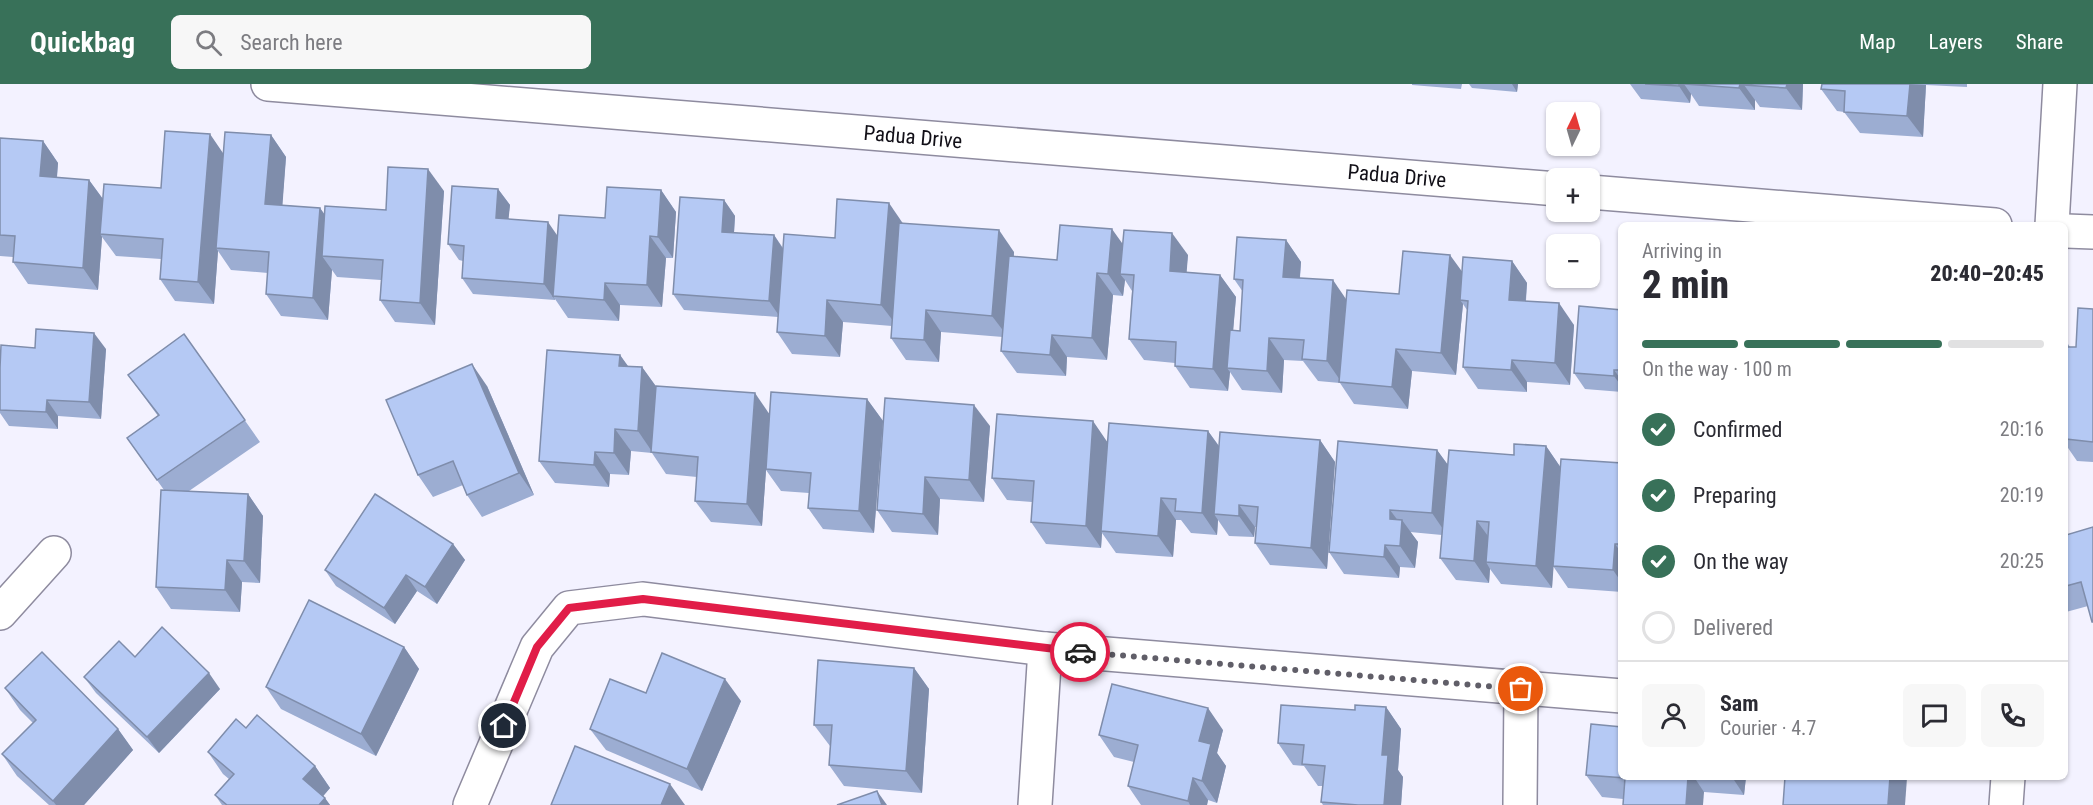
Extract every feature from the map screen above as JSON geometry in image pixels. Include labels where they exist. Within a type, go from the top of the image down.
[{"type":"street","name":"Padua Drive","points":[[268,84],[1546,188]]},
{"type":"street","points":[[2052,222],[2060,84]]},
{"type":"street","points":[[1600,193],[1958,222]]},
{"type":"street","points":[[2068,231],[2093,232]]},
{"type":"street","points":[[0,613],[54,553]]},
{"type":"street","points":[[470,805],[537,647],[569,608],[643,599],[1045,649],[1618,696]]},
{"type":"street","points":[[1035,805],[1045,649]]},
{"type":"street","points":[[1520,805],[1521,689]]},
{"type":"street","points":[[2006,805],[2008,780]]},
{"type":"building","points":[[1645,84],[1679,84],[1679,86]]},
{"type":"building","points":[[1684,84],[1740,84],[1739,88]]},
{"type":"building","points":[[1744,84],[1787,84],[1786,88]]},
{"type":"building","points":[[1822,84],[1910,84],[1907,116],[1844,112],[1845,91],[1821,89]]},
{"type":"building","points":[[165,131],[210,134],[198,282],[160,279],[163,239],[100,234],[104,184],[161,188]]},
{"type":"building","points":[[225,132],[271,135],[265,204],[320,208],[313,298],[266,294],[269,252],[216,248]]},
{"type":"building","points":[[0,138],[43,141],[40,176],[89,180],[83,268],[13,262],[15,236],[0,235]]},
{"type":"building","points":[[388,167],[428,169],[420,303],[380,300],[383,260],[322,256],[325,206],[386,210]]},
{"type":"building","points":[[452,186],[498,189],[496,218],[548,222],[544,284],[462,278],[464,246],[448,244]]},
{"type":"building","points":[[607,187],[661,190],[658,237],[650,236],[647,285],[605,283],[604,300],[553,296],[559,215],[605,218]]},
{"type":"building","points":[[680,197],[724,200],[722,232],[774,235],[769,301],[673,294]]},
{"type":"building","points":[[837,199],[889,203],[881,305],[827,300],[825,336],[777,332],[784,234],[835,238]]},
{"type":"building","points":[[899,223],[999,230],[992,316],[926,310],[924,340],[891,338]]},
{"type":"building","points":[[1060,225],[1112,229],[1108,274],[1097,273],[1092,338],[1052,335],[1050,355],[1001,351],[1009,256],[1057,260]]},
{"type":"building","points":[[1124,230],[1172,233],[1170,271],[1220,275],[1213,369],[1175,366],[1176,342],[1129,339],[1134,275],[1120,274]]},
{"type":"building","points":[[1237,237],[1286,240],[1283,277],[1333,280],[1327,361],[1302,359],[1304,340],[1269,338],[1267,371],[1227,368],[1230,330],[1240,331],[1243,280],[1234,279]]},
{"type":"building","points":[[1403,251],[1450,255],[1441,353],[1396,349],[1392,387],[1339,382],[1347,290],[1399,294]]},
{"type":"building","points":[[1463,257],[1512,261],[1509,300],[1559,303],[1555,363],[1512,360],[1511,370],[1463,367],[1468,301],[1460,300]]},
{"type":"building","points":[[1579,306],[1618,310],[1618,370],[1614,370],[1614,376],[1574,373]]},
{"type":"building","points":[[2078,308],[2093,309],[2093,442],[2068,439],[2068,347],[2076,347]]},
{"type":"building","points":[[36,329],[94,333],[89,402],[47,400],[46,412],[0,410],[1,345],[35,348]]},
{"type":"building","points":[[184,334],[245,420],[157,480],[127,438],[159,415],[128,375]]},
{"type":"building","points":[[547,350],[620,355],[619,366],[642,367],[638,431],[615,429],[614,453],[595,452],[594,465],[539,461]]},
{"type":"building","points":[[472,364],[519,473],[467,495],[453,461],[418,475],[386,400]]},
{"type":"building","points":[[656,386],[755,393],[747,504],[695,501],[698,457],[651,452]]},
{"type":"building","points":[[771,392],[867,399],[859,511],[808,508],[811,473],[766,469]]},
{"type":"building","points":[[885,398],[974,405],[969,480],[925,477],[923,514],[877,510]]},
{"type":"building","points":[[997,414],[1093,421],[1086,526],[1031,522],[1034,481],[992,478]]},
{"type":"building","points":[[1109,423],[1208,431],[1202,513],[1175,511],[1176,499],[1161,498],[1158,536],[1101,531]]},
{"type":"building","points":[[1220,432],[1320,440],[1311,548],[1255,543],[1258,507],[1239,505],[1239,516],[1214,514]]},
{"type":"building","points":[[1338,441],[1437,450],[1432,513],[1390,510],[1390,519],[1402,520],[1400,546],[1385,545],[1384,557],[1329,552]]},
{"type":"building","points":[[1514,444],[1546,446],[1536,566],[1486,562],[1489,522],[1477,521],[1474,561],[1440,558],[1449,450],[1514,455]]},
{"type":"building","points":[[1561,459],[1618,463],[1618,544],[1615,544],[1613,570],[1553,566]]},
{"type":"building","points":[[161,490],[248,494],[244,561],[227,560],[225,590],[156,587]]},
{"type":"building","points":[[375,494],[453,544],[425,587],[406,575],[384,608],[325,570]]},
{"type":"building","points":[[2093,527],[2093,622],[2081,582],[2068,585],[2068,534]]},
{"type":"building","points":[[309,600],[404,647],[361,734],[266,687]]},
{"type":"building","points":[[162,627],[209,673],[147,737],[84,677],[119,641],[135,657]]},
{"type":"building","points":[[42,652],[118,729],[53,801],[2,754],[36,720],[5,688]]},
{"type":"building","points":[[662,653],[725,679],[687,769],[590,729],[610,679],[646,693]]},
{"type":"building","points":[[818,660],[914,668],[906,771],[829,765],[832,725],[814,725]]},
{"type":"building","points":[[1112,684],[1208,708],[1199,741],[1211,744],[1202,781],[1193,778],[1188,801],[1128,786],[1138,745],[1099,735]]},
{"type":"building","points":[[1281,705],[1355,710],[1355,705],[1386,707],[1382,755],[1388,755],[1384,805],[1321,802],[1325,766],[1302,764],[1304,745],[1278,743]]},
{"type":"building","points":[[257,715],[315,766],[303,779],[325,798],[319,805],[227,805],[215,795],[234,774],[208,752],[236,719],[246,728]]},
{"type":"building","points":[[1591,724],[1618,727],[1618,777],[1586,775]]},
{"type":"building","points":[[575,746],[670,784],[661,805],[551,805]]},
{"type":"building","points":[[1625,780],[1688,780],[1686,805],[1623,805]]},
{"type":"building","points":[[1785,780],[1890,780],[1888,804],[1893,805],[1783,805]]},
{"type":"building","points":[[877,791],[882,805],[837,805]]},
{"type":"way so far","points":[[1080,652],[1521,689]]},
{"type":"route","points":[[504,726],[537,647],[569,608],[643,599],[1080,652]]}]
